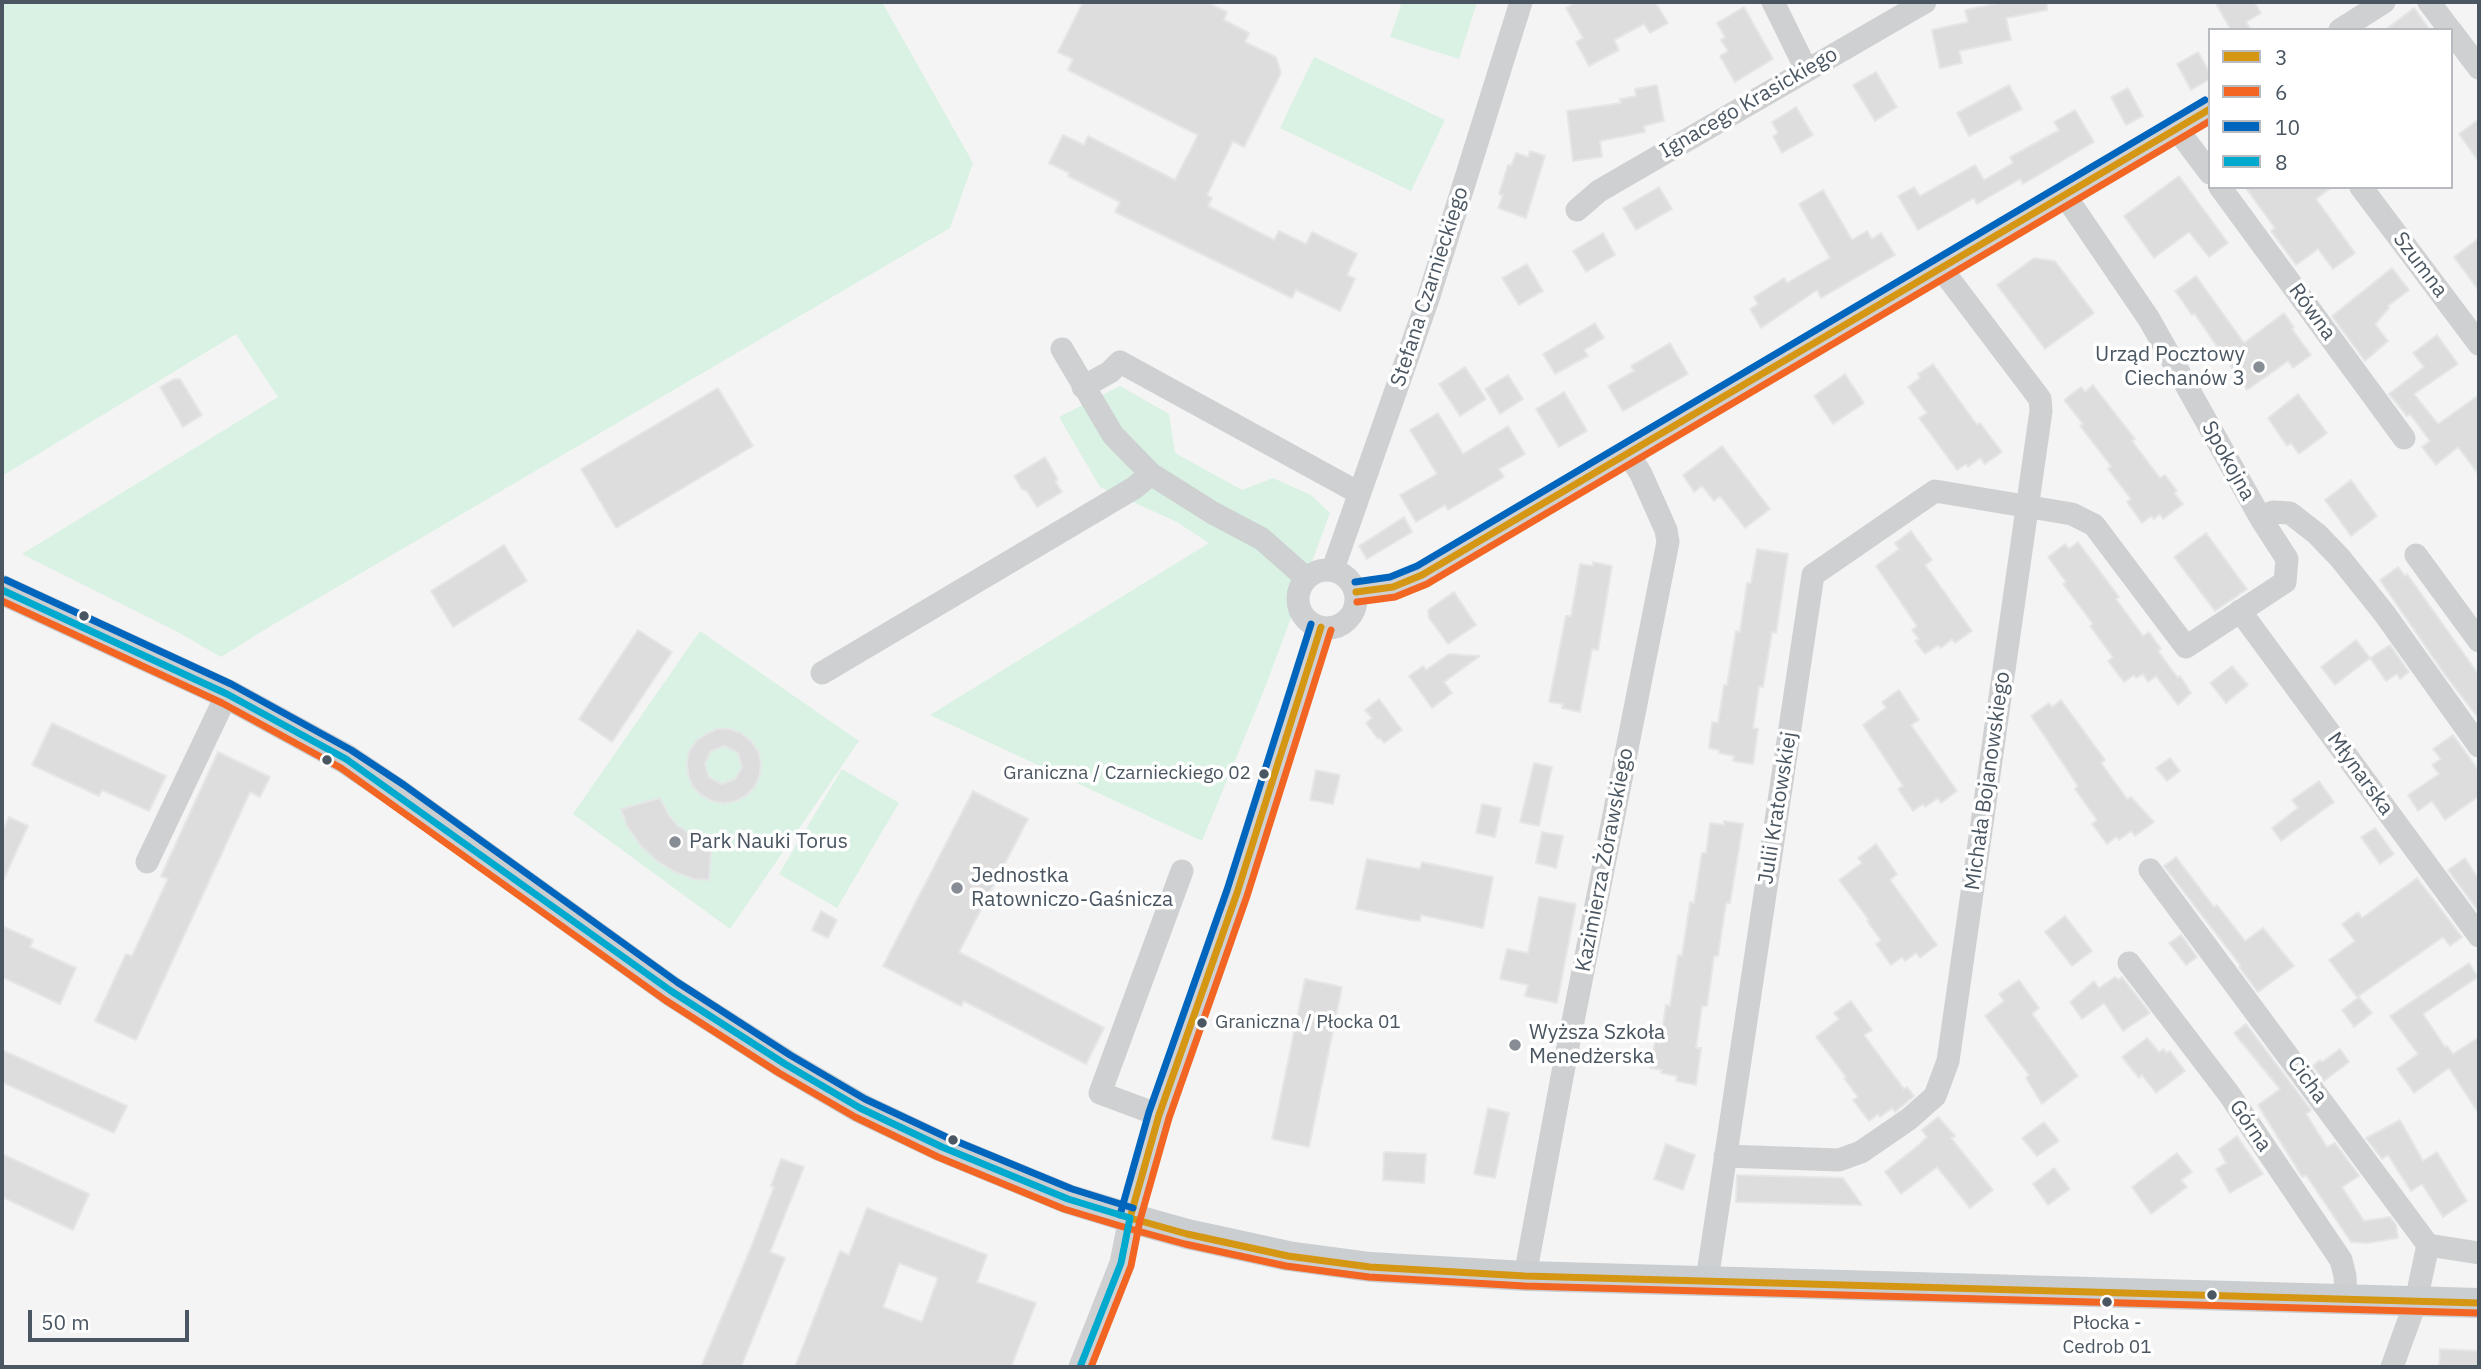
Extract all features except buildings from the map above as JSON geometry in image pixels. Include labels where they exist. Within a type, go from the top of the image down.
[{"type":"main road","points":[[2,590],[227,694],[361,768],[670,990],[785,1064],[860,1108],[942,1147],[1068,1199],[1130,1218],[1187,1234],[1288,1255],[1370,1267],[1525,1276],[2479,1303]]},
{"type":"street","name":"Stefana Czarnieckiego","points":[[1333,569],[1428,299],[1521,2]]},
{"type":"street","points":[[1773,2],[1806,69]]},
{"type":"street","name":"Ignacego Krasickiego","points":[[1577,210],[1599,191],[1925,2]]},
{"type":"street","points":[[2343,28],[2384,2]]},
{"type":"street","points":[[2429,2],[2449,28]]},
{"type":"street","points":[[2453,33],[2479,68]]},
{"type":"street","points":[[1356,592],[1392,587],[1422,575],[2208,110]]},
{"type":"street","points":[[2177,129],[2208,170]]},
{"type":"street","name":"Równa","points":[[2221,189],[2404,438]]},
{"type":"street","name":"Szumna","points":[[2363,189],[2479,344]]},
{"type":"street","name":"Spokojna","points":[[2064,194],[2149,320],[2260,517],[2273,512],[2290,513],[2317,534],[2340,558],[2384,613],[2479,746]]},
{"type":"street","name":"Michała Bojanowskiego","points":[[1725,1156],[1839,1160],[1861,1152],[1909,1119],[1935,1096],[1948,1061],[2041,411],[2040,400],[1940,267]]},
{"type":"street","points":[[1062,349],[1113,435],[1151,474],[1213,513],[1262,539],[1306,578]]},
{"type":"street","points":[[1083,387],[1110,372],[1120,362],[1359,494]]},
{"type":"street","name":"Kazimierza Żórawskiego","points":[[1525,1276],[1668,542],[1667,530],[1641,474],[1627,452]]},
{"type":"street","points":[[822,673],[1134,488],[1151,474]]},
{"type":"street","name":"Julii Kratowskiej","points":[[1707,1280],[1813,575],[1935,491],[2072,514],[2094,525],[2186,647],[2240,611]]},
{"type":"street","points":[[2240,611],[2286,582],[2287,559],[2260,517]]},
{"type":"street","points":[[2416,555],[2479,641]]},
{"type":"street","points":[[1333,569],[1349,579],[1356,592],[1356,606],[1345,622],[1336,627],[1321,627],[1308,621],[1298,604],[1301,586],[1314,572],[1333,569]]},
{"type":"street","name":"Młynarska","points":[[2240,611],[2479,936]]},
{"type":"street","points":[[1080,1367],[1121,1263],[1130,1218],[1159,1115],[1237,893],[1321,627]]},
{"type":"street","points":[[147,862],[227,694]]},
{"type":"street","name":"Cicha","points":[[2150,870],[2428,1245]]},
{"type":"street","points":[[1159,1115],[1100,1093],[1182,871]]},
{"type":"street","name":"Górna","points":[[2129,963],[2229,1094],[2341,1260],[2346,1300]]},
{"type":"street","points":[[2392,1367],[2416,1301],[2428,1245],[2479,1253]]},
{"type":"green space","points":[[2,2],[882,2],[973,163],[950,228],[221,657],[176,631],[22,554],[278,397],[236,334],[2,476]]},
{"type":"green space","points":[[1402,2],[1477,2],[1459,59],[1390,37]]},
{"type":"green space","points":[[1314,57],[1445,120],[1411,191],[1280,128]]},
{"type":"green space","points":[[1120,386],[1169,414],[1175,453],[1242,490],[1273,478],[1311,495],[1330,513],[1266,685],[1202,841],[930,715],[1209,543],[1177,522],[1100,487],[1059,417]]},
{"type":"green space","points":[[700,631],[859,741],[730,929],[573,814]]},
{"type":"green space","points":[[842,769],[899,803],[837,908],[779,874]]},
{"type":"transit line","name":"10","points":[[1355,582],[1390,577],[1417,566],[2205,100]]},
{"type":"transit line","name":"3","points":[[1356,592],[1393,587],[1422,575],[2208,110]]},
{"type":"transit line","name":"6","points":[[1357,602],[1395,597],[1427,584],[2208,122]]},
{"type":"transit line","name":"10","points":[[6,580],[231,684],[351,750],[404,785],[677,982],[790,1055],[865,1099],[946,1137],[1072,1189],[1133,1208]]},
{"type":"transit line","name":"8","points":[[2,590],[227,694],[346,759],[671,991],[860,1108],[942,1147],[1068,1199],[1130,1218]]},
{"type":"transit line","name":"6","points":[[2,601],[222,703],[341,768],[665,1000],[779,1073],[855,1117],[938,1157],[1064,1209],[1127,1228],[1286,1266],[1369,1277],[1525,1286],[2479,1313]]},
{"type":"transit line","name":"10","points":[[1120,1215],[1149,1112],[1227,890],[1311,624]]},
{"type":"transit line","name":"3","points":[[1130,1218],[1159,1115],[1237,893],[1321,627]]},
{"type":"transit line","name":"6","points":[[1091,1367],[1131,1266],[1140,1220],[1169,1118],[1247,896],[1331,630]]},
{"type":"transit line","name":"3","points":[[1130,1218],[1187,1234],[1288,1256],[1370,1267],[1525,1276],[2479,1303]]},
{"type":"transit line","name":"8","points":[[1080,1367],[1121,1263],[1130,1218]]},
{"type":"place","name":"Urząd Pocztowy Ciechanów 3","points":[[2259,367]]},
{"type":"place","name":"Graniczna / Czarnieckiego 02","points":[[1264,774]]},
{"type":"place","name":"Park Nauki Torus","points":[[675,842]]},
{"type":"place","name":"Jednostka Ratowniczo-Gaśnicza","points":[[957,888]]},
{"type":"place","name":"Graniczna / Płocka 01","points":[[1202,1023]]},
{"type":"place","name":"Wyższa Szkoła Menedżerska","points":[[1515,1045]]},
{"type":"place","name":"Płocka - Cedrob 01","points":[[2107,1302]]}]
